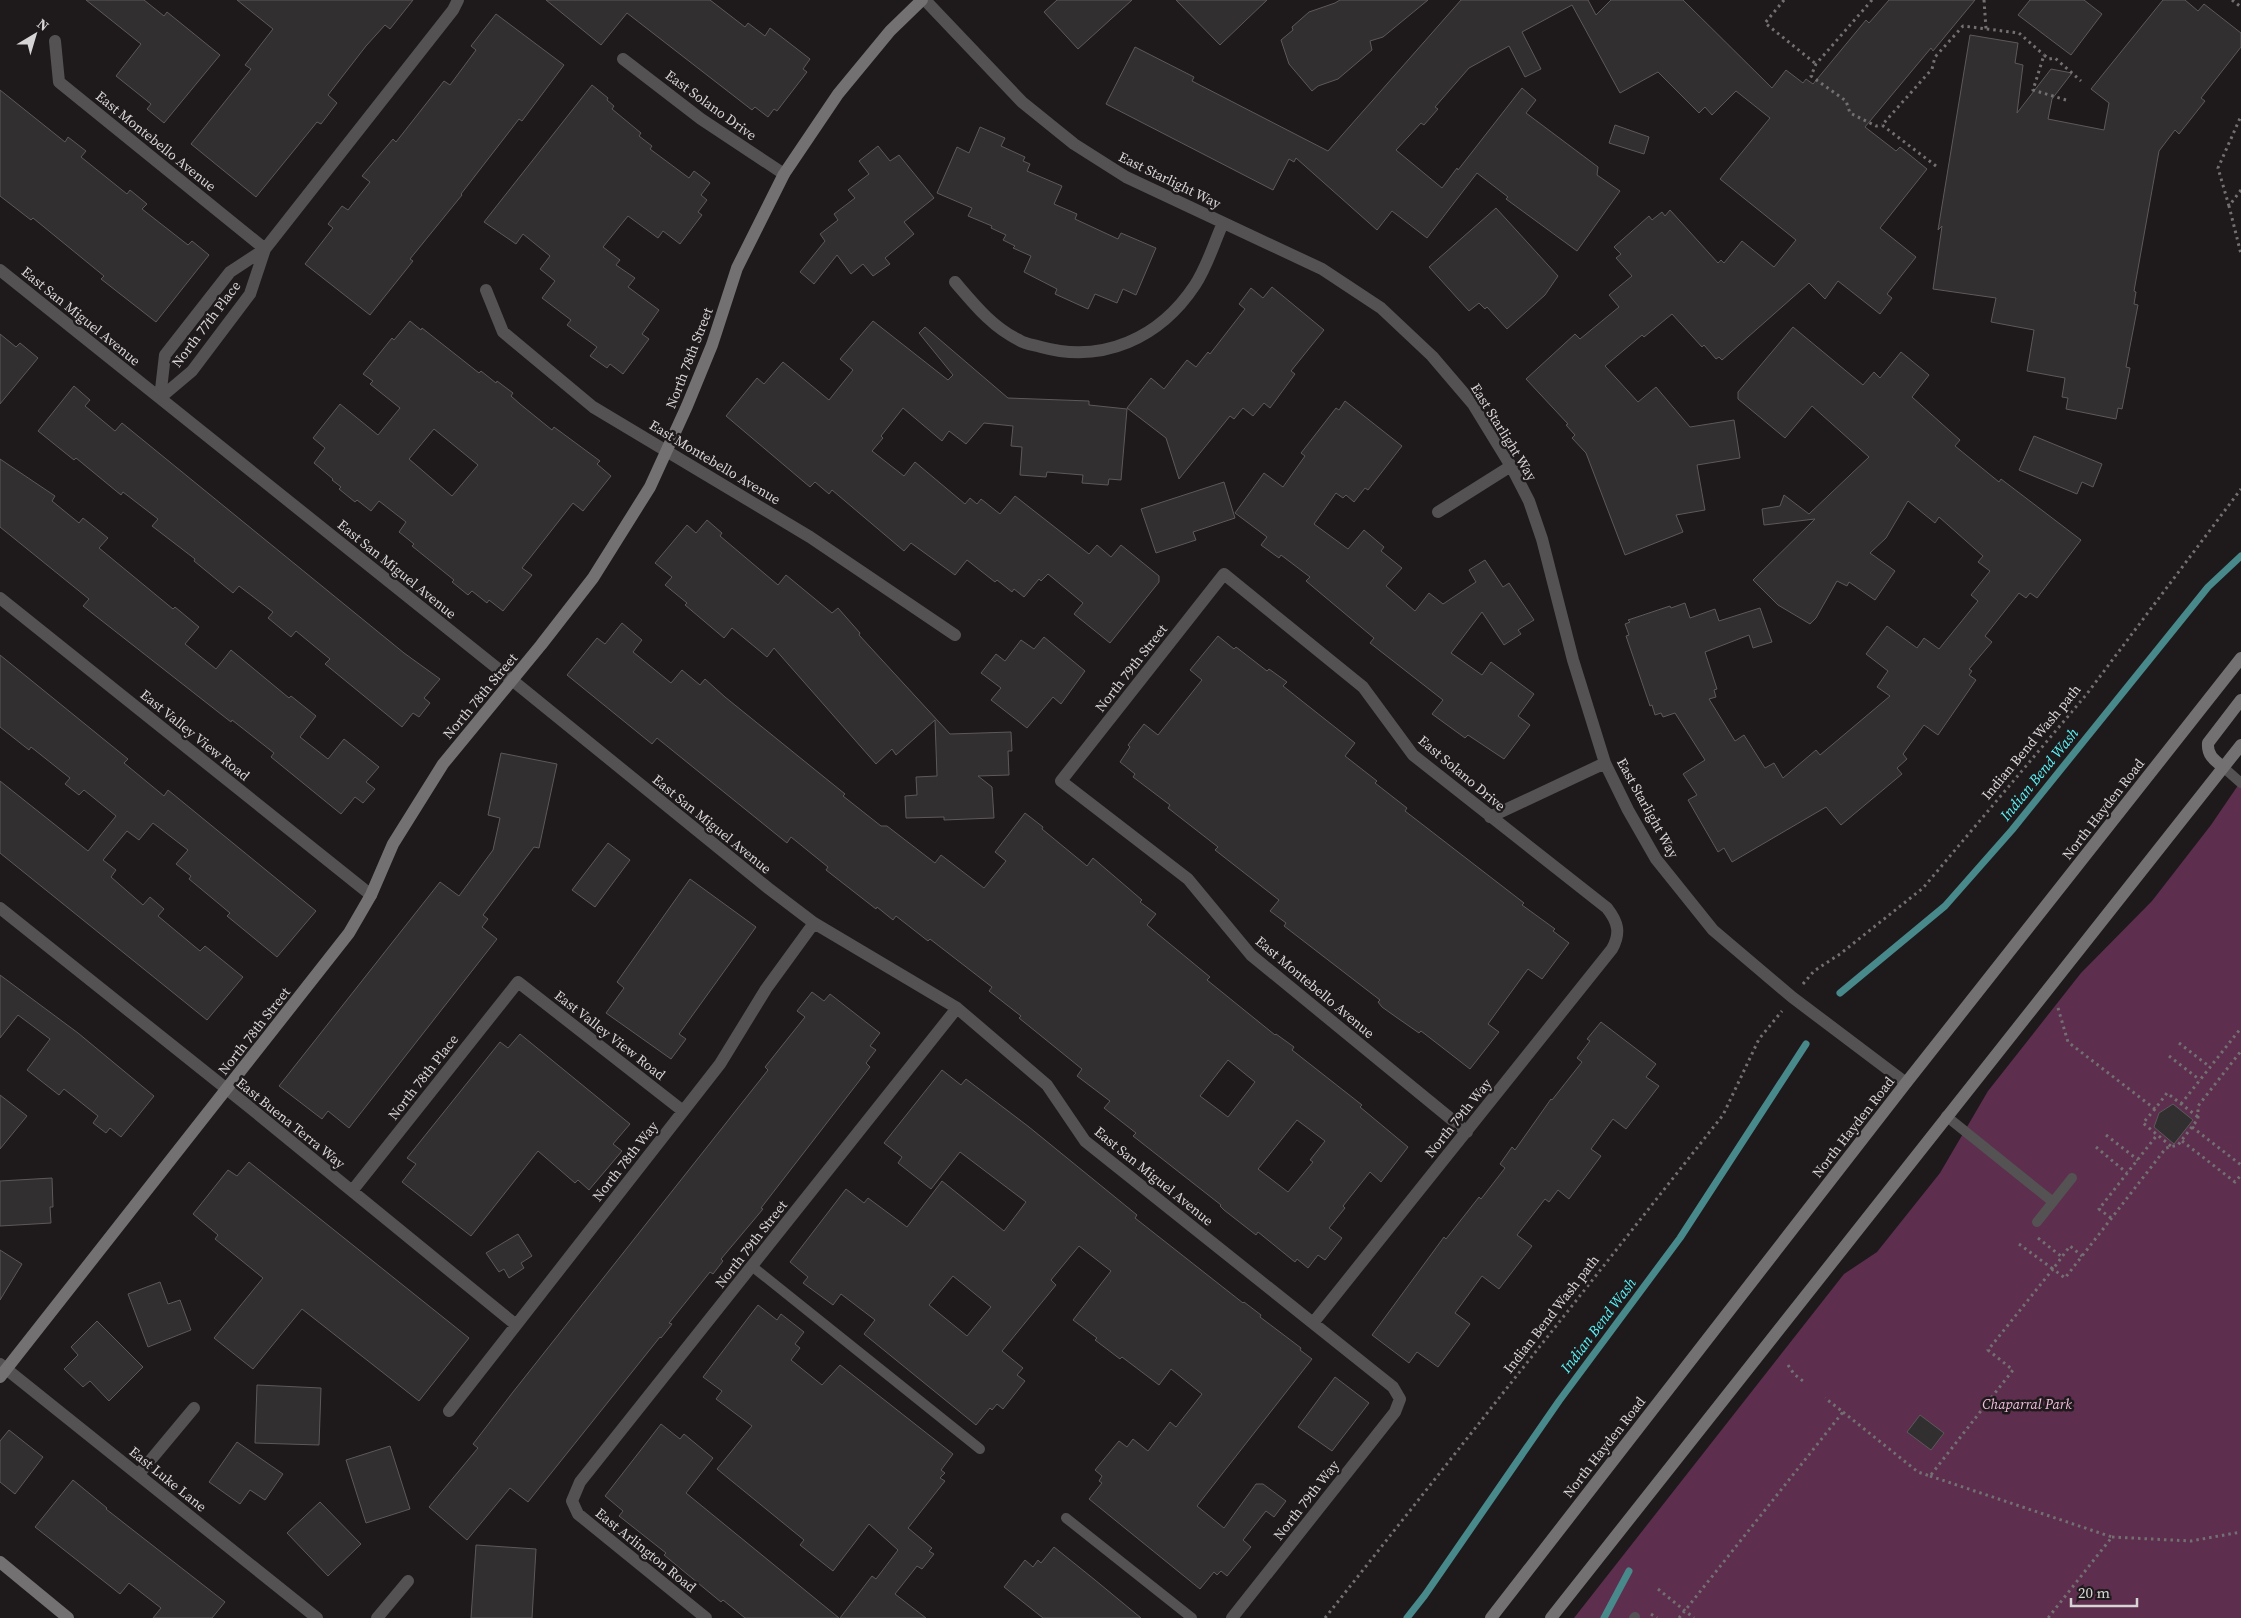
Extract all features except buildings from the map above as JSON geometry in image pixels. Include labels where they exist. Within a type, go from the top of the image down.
[{"type":"main road","name":"North 78th Street","points":[[2,1370],[227,1090],[349,933],[371,895],[392,844],[442,764],[593,578],[650,487],[688,406],[712,345],[737,268],[784,174],[838,94],[890,31],[924,0]]},
{"type":"main road","name":"North Hayden Road","points":[[1491,1618],[1906,1083],[2241,658]]},
{"type":"main road","points":[[2223,767],[2211,758],[2208,743],[2241,700]]},
{"type":"main road","points":[[1551,1618],[2241,745]]},
{"type":"main road","points":[[0,1562],[68,1618]]},
{"type":"street","name":"North 77th Place","points":[[160,398],[165,355],[230,272],[265,249],[447,17],[458,0]]},
{"type":"street","name":"East Starlight Way","points":[[924,0],[1022,102],[1074,144],[1126,177],[1322,269],[1381,308],[1432,356],[1472,404],[1512,466],[1529,501],[1542,539],[1573,660],[1605,762],[1656,859],[1713,930],[1792,997],[1906,1083]]},
{"type":"street","name":"East Montebello Avenue","points":[[55,41],[59,82],[265,249]]},
{"type":"street","name":"East Solano Drive","points":[[623,59],[701,119],[784,174]]},
{"type":"street","points":[[955,282],[986,318],[1020,341],[1056,351],[1088,353],[1122,345],[1148,333],[1176,309],[1196,284],[1223,223]]},
{"type":"street","name":"North 77th Place","points":[[160,398],[192,372],[250,294],[265,249]]},
{"type":"street","name":"East San Miguel Avenue","points":[[0,270],[512,680],[768,888],[814,923],[957,1008],[1048,1085],[1084,1141],[1393,1387],[1400,1399]]},
{"type":"street","name":"East Montebello Avenue","points":[[486,290],[503,332],[594,407],[810,537],[955,635]]},
{"type":"street","points":[[1438,512],[1512,466]]},
{"type":"street","name":"East Solano Drive","points":[[1224,574],[1363,687],[1413,754],[1607,908],[1615,919],[1618,929]]},
{"type":"street","name":"North 79th Street","points":[[1061,781],[1224,574]]},
{"type":"street","name":"East Valley View Road","points":[[0,598],[371,895]]},
{"type":"street","points":[[1490,817],[1605,762]]},
{"type":"street","name":"East Montebello Avenue","points":[[1061,781],[1188,879],[1251,955],[1467,1132]]},
{"type":"street","name":"East Buena Terra Way","points":[[0,908],[516,1325]]},
{"type":"street","name":"North 78th Way","points":[[449,1411],[720,1064],[766,988],[814,923]]},
{"type":"street","name":"North 79th Way","points":[[1313,1323],[1612,949],[1618,939],[1618,929]]},
{"type":"street","name":"East Valley View Road","points":[[518,982],[683,1112]]},
{"type":"street","name":"North 78th Place","points":[[352,1191],[518,982]]},
{"type":"street","name":"North 79th Street","points":[[572,1501],[580,1482],[753,1267],[957,1008]]},
{"type":"street","name":"East Luke Lane","points":[[2,1370],[139,1474],[317,1618]]},
{"type":"street","name":"North 79th Way","points":[[1232,1618],[1395,1412],[1400,1399]]},
{"type":"street","points":[[139,1474],[194,1408]]},
{"type":"street","name":"East Arlington Road","points":[[572,1501],[578,1514],[706,1618]]},
{"type":"street","points":[[377,1618],[408,1581]]},
{"type":"lane","points":[[2223,767],[2241,783]]},
{"type":"lane","points":[[1946,1116],[2053,1202]]},
{"type":"lane","points":[[2037,1222],[2072,1178]]},
{"type":"lane","points":[[753,1267],[980,1449]]},
{"type":"lane","points":[[1066,1518],[1192,1618]]},
{"type":"path","points":[[1784,0],[1765,23],[1816,64]]},
{"type":"path","points":[[1872,0],[1816,64],[1811,76],[1846,101],[1850,113],[1876,126],[1882,125],[1932,69],[1935,57],[1963,26],[2019,33],[2049,59],[2055,58],[2082,81]]},
{"type":"path","points":[[1984,0],[1986,28]]},
{"type":"path","points":[[2232,0],[2241,7]]},
{"type":"path","points":[[2044,55],[2033,90],[2066,100]]},
{"type":"path","points":[[2241,116],[2218,168],[2241,254]]},
{"type":"path","points":[[1882,125],[1936,166]]},
{"type":"path","points":[[2229,206],[2241,190]]},
{"type":"path","name":"Indian Bend Wash path","points":[[1807,979],[1814,971],[1840,954],[1922,888],[2086,695],[2241,490]]},
{"type":"path","points":[[2058,1008],[2068,1042],[2155,1109]]},
{"type":"path","name":"Indian Bend Wash path","points":[[1325,1618],[1723,1115],[1759,1039],[1779,1014]]},
{"type":"path","points":[[2181,1104],[2241,1028]]},
{"type":"path","points":[[2179,1043],[2210,1067]]},
{"type":"path","points":[[2019,1244],[2065,1278],[2166,1148],[2178,1145],[2182,1141],[2198,1117],[2198,1106],[2241,1051]]},
{"type":"path","points":[[2169,1056],[2200,1080]]},
{"type":"path","points":[[2172,1147],[2143,1124],[2167,1093],[2198,1117]]},
{"type":"path","points":[[2192,1127],[2241,1165]]},
{"type":"path","points":[[2106,1135],[2138,1160]]},
{"type":"path","points":[[2111,1218],[2099,1209],[2157,1135]]},
{"type":"path","points":[[2182,1141],[2235,1182],[2241,1176]]},
{"type":"path","points":[[2096,1147],[2127,1173]]},
{"type":"path","points":[[2036,1236],[2062,1257]]},
{"type":"path","points":[[1930,1476],[2013,1370],[1988,1350],[2070,1246],[2082,1256]]},
{"type":"path","points":[[1788,1365],[1794,1374],[1803,1381]]},
{"type":"path","points":[[1825,1398],[1918,1472],[2112,1537],[2192,1541],[2241,1532]]},
{"type":"path","points":[[1679,1618],[1843,1412]]},
{"type":"path","points":[[2048,1618],[2112,1537]]},
{"type":"path","points":[[1658,1589],[1694,1618]]},
{"type":"green space","name":"Chaparral Park","points":[[2241,781],[2241,1618],[1574,1618],[1844,1274],[1877,1252],[1940,1173],[1988,1091],[2081,973],[2152,901],[2211,825]]},
{"type":"waterway","name":"Indian Bend Wash","points":[[1840,993],[1945,906],[2012,830],[2208,587],[2241,556]]},
{"type":"waterway","name":"Indian Bend Wash","points":[[1407,1618],[1425,1595],[1559,1401],[1680,1238],[1806,1044]]},
{"type":"waterway","points":[[1604,1618],[1629,1571]]}]
